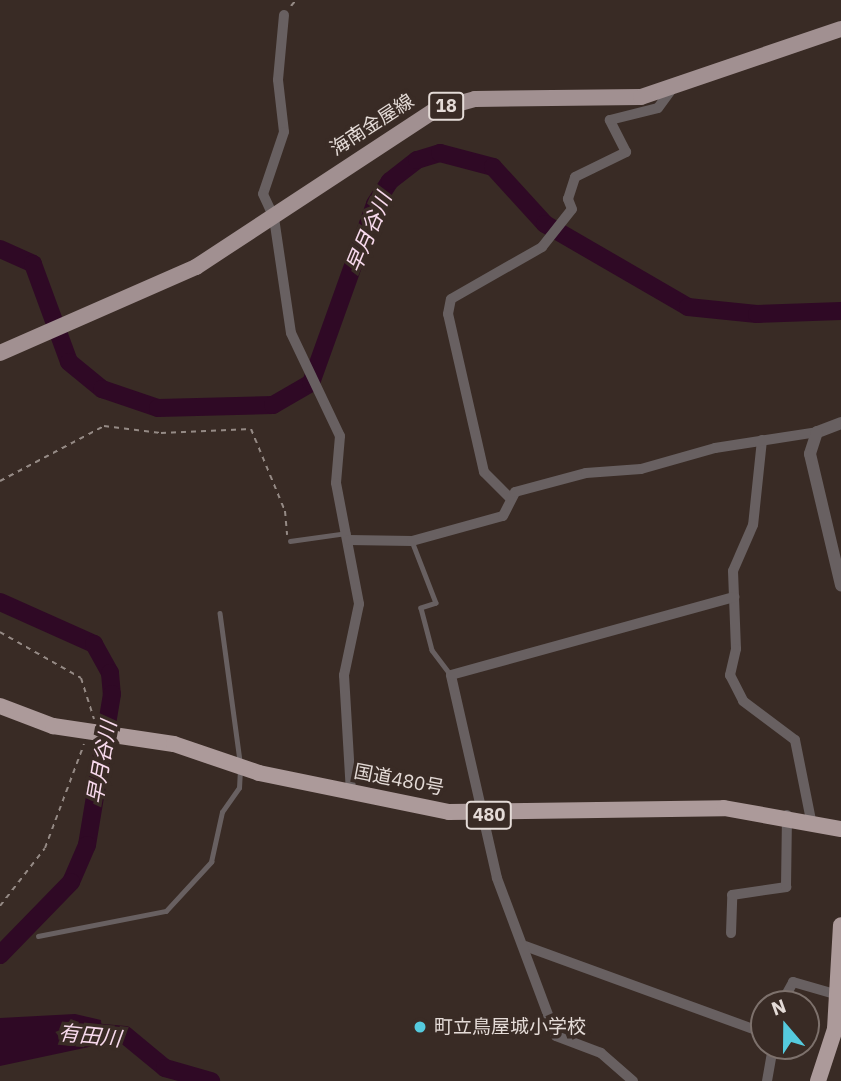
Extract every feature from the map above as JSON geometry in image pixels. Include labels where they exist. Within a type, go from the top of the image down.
[{"type":"highway","name":"国道480号","points":[[0,706],[53,726],[144,739],[351,793],[483,815],[724,808],[787,815],[841,828]]},
{"type":"highway","points":[[818,1081],[835,1029],[841,925]]},
{"type":"main road","name":"海南金屋線","points":[[0,353],[97,313],[196,267],[274,218],[398,130],[454,103],[495,97],[618,100],[671,90],[841,29]]},
{"type":"street","points":[[284,15],[278,69],[284,132],[263,194],[274,218],[291,333],[340,436],[336,483],[359,604],[344,675],[351,793]]},
{"type":"street","points":[[509,497],[484,472],[448,314],[451,299],[542,247],[572,209],[568,199],[575,177],[626,152],[610,120],[657,108],[671,90]]},
{"type":"street","points":[[509,497],[586,473],[640,469],[762,440],[817,432],[841,423]]},
{"type":"street","points":[[817,432],[810,454],[837,554],[841,585]]},
{"type":"street","points":[[762,440],[753,525],[736,557],[733,685],[795,740],[811,820]]},
{"type":"street","points":[[348,537],[412,541],[503,516],[509,497]]},
{"type":"street","points":[[633,1081],[601,1053],[556,1036],[526,946],[497,878],[451,675],[734,597]]},
{"type":"street","points":[[731,933],[732,895],[786,887],[787,815]]},
{"type":"street","points":[[526,946],[750,1027]]},
{"type":"street","points":[[789,990],[793,982],[838,995]]},
{"type":"street","points":[[767,1081],[771,1060]]},
{"type":"lane","points":[[290,541],[348,537]]},
{"type":"lane","points":[[412,541],[436,603],[421,608],[432,650],[451,675]]},
{"type":"lane","points":[[38,936],[166,911],[211,862],[222,812],[239,788],[240,766],[220,613]]},
{"type":"path","points":[[0,481],[104,426],[161,433],[251,429],[285,511],[290,541]]},
{"type":"path","points":[[0,632],[80,678],[94,713],[92,731],[45,848],[0,906]]},
{"type":"water","points":[[75,1014],[101,1020],[103,1044],[0,1066],[0,1018]]},
{"type":"waterway","name":"早月谷川","points":[[0,249],[33,264],[69,362],[102,389],[158,408],[273,405],[311,383],[375,204],[390,181],[417,160],[440,153],[493,167],[545,224],[688,307],[757,314],[841,311]]},
{"type":"waterway","name":"早月谷川","points":[[0,602],[94,644],[110,673],[112,694],[87,845],[71,882],[0,955]]},
{"type":"waterway","name":"有田川","points":[[81,1031],[125,1035],[165,1068],[211,1081]]},
{"type":"place","name":"町立鳥屋城小学校","points":[[420,1027]]}]
